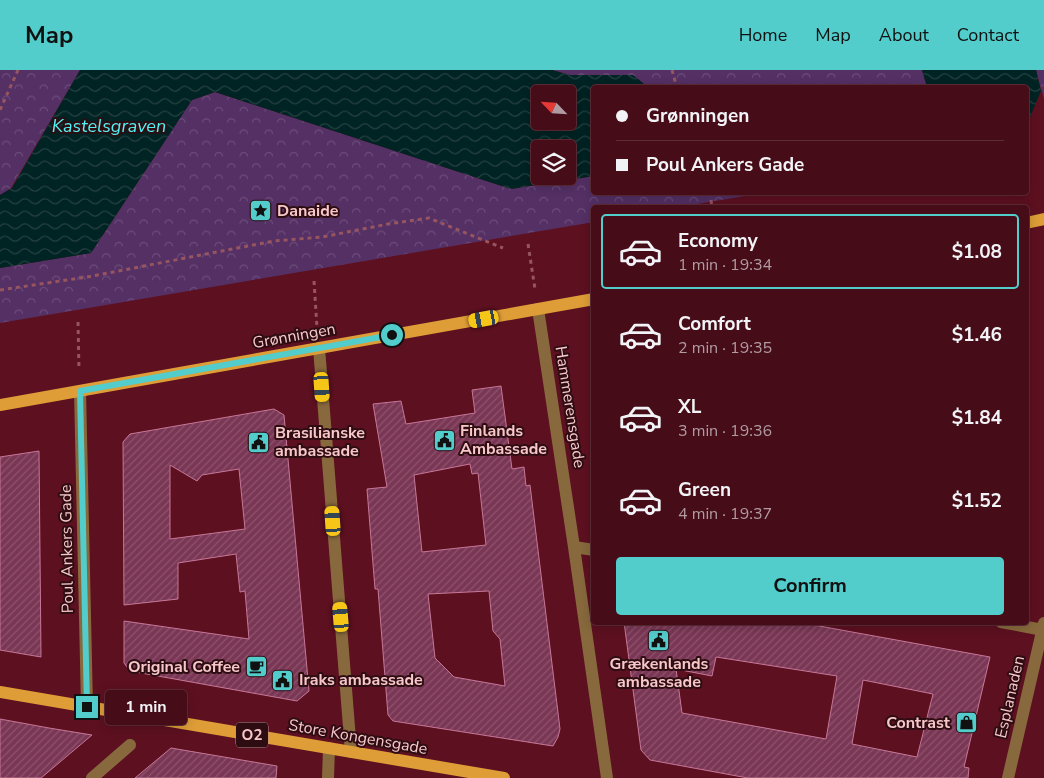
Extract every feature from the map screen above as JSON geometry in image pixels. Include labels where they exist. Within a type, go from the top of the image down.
[{"type":"main road","points":[[1029,222],[1044,219]]},
{"type":"main road","name":"Grønningen","points":[[0,405],[591,300]]},
{"type":"main road","name":"Store Kongensgade","points":[[0,692],[504,778]]},
{"type":"street","name":"Hammerensgade","points":[[538,309],[607,778]]},
{"type":"street","points":[[319,348],[351,752]]},
{"type":"street","name":"Poul Ankers Gade","points":[[80,391],[87,707]]},
{"type":"street","points":[[574,547],[591,550]]},
{"type":"street","points":[[1026,625],[1043,627]]},
{"type":"street","name":"Esplanaden","points":[[1008,778],[1043,627]]},
{"type":"street","points":[[92,778],[130,746]]},
{"type":"street","points":[[328,778],[329,748]]},
{"type":"path","points":[[0,110],[18,70]]},
{"type":"path","points":[[672,70],[677,85]]},
{"type":"path","points":[[0,290],[87,277],[274,242],[322,237],[429,218],[503,248]]},
{"type":"path","points":[[528,244],[538,309]]},
{"type":"path","points":[[314,281],[319,348]]},
{"type":"path","points":[[78,322],[80,391]]},
{"type":"green space","points":[[0,70],[80,70],[11,188],[0,195]]},
{"type":"green space","points":[[552,70],[922,70],[926,85],[645,85],[633,75],[570,75]]},
{"type":"green space","points":[[1036,70],[1044,70],[1044,99]]},
{"type":"green space","points":[[215,92],[511,189],[537,185],[576,185],[576,179],[591,176],[591,195],[751,195],[691,205],[591,205],[591,223],[0,323],[0,268],[91,253],[192,100]]},
{"type":"water","name":"Kastelsgraven","points":[[80,70],[552,70],[570,75],[633,75],[646,85],[591,85],[591,176],[576,179],[576,140],[531,140],[531,185],[537,185],[511,189],[215,92],[192,100],[91,253],[0,268],[0,195],[12,188]]},
{"type":"water","points":[[922,70],[1036,70],[1041,91],[1029,118],[1029,85],[926,85]]},
{"type":"building","points":[[501,386],[512,469],[524,467],[526,486],[530,485],[560,729],[553,746],[393,721],[388,715],[378,589],[375,589],[367,489],[387,487],[373,404],[401,401],[406,424],[475,413],[472,390]],"holes":[[[470,464],[472,474],[478,473],[486,545],[422,552],[414,475]],[[489,591],[493,631],[500,639],[505,686],[454,677],[435,658],[428,594]]]},
{"type":"building","points":[[274,409],[284,415],[309,691],[297,701],[130,671],[124,663],[124,621],[249,639],[245,591],[240,592],[236,554],[178,563],[178,599],[124,605],[123,442],[130,434]],"holes":[[[170,465],[197,481],[202,475],[239,469],[245,529],[170,539]]]},
{"type":"building","points":[[39,451],[41,657],[0,650],[0,457]]},
{"type":"building","points":[[624,625],[814,625],[990,657],[964,767],[969,768],[968,778],[748,778],[650,760],[641,750]],"holes":[[[716,657],[837,676],[826,739],[682,713],[676,669],[712,676]],[[863,680],[933,694],[917,757],[852,744]]]},
{"type":"building","points":[[0,719],[92,735],[41,778],[0,778]]},
{"type":"building","points":[[171,748],[277,766],[276,778],[135,778]]},
{"type":"place","name":"Danaide","points":[[261,211]]},
{"type":"place","name":"Finlands Ambassade","points":[[444,440]]},
{"type":"place","name":"Brasilianske ambassade","points":[[259,442]]},
{"type":"place","name":"Grækenlands ambassade","points":[[659,640]]},
{"type":"place","name":"Original Coffee","points":[[256,667]]},
{"type":"place","name":"Iraks ambassade","points":[[283,680]]},
{"type":"place","name":"Contrast","points":[[966,723]]},
{"type":"route","points":[[87,707],[80,391],[392,335]]}]
